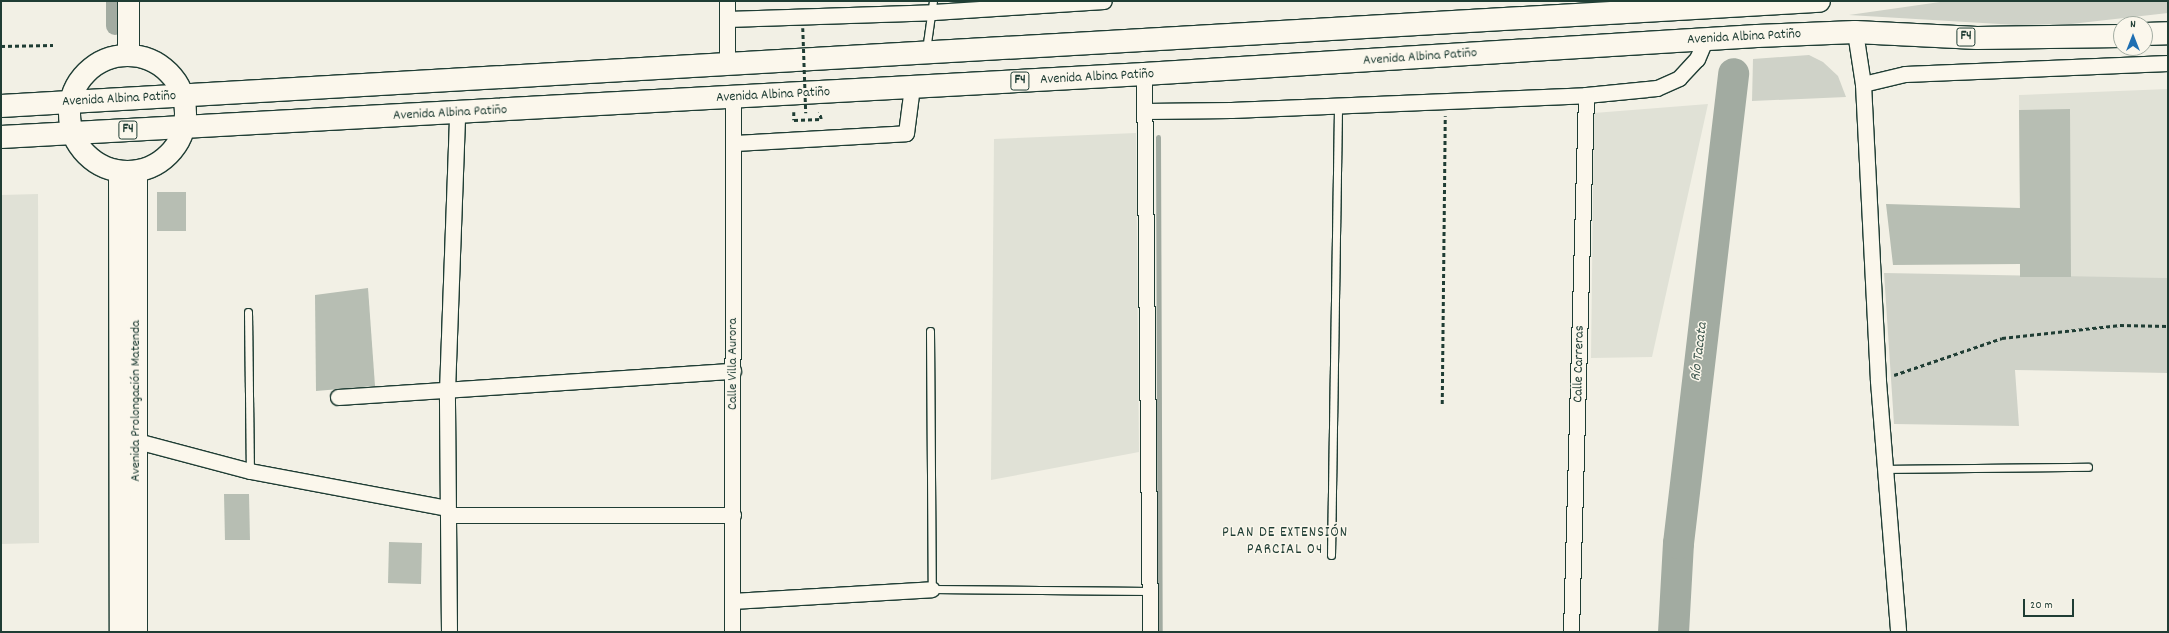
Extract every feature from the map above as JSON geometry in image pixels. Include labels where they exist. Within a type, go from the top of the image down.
[{"type":"highway","name":"Avenida Albina Patiño","points":[[1,106],[727,66],[1702,6],[1819,1]]},
{"type":"highway","name":"Avenida Albina Patiño","points":[[1,137],[1144,74],[1855,32],[1977,38],[2113,36]]},
{"type":"highway","points":[[2153,33],[2168,32]]},
{"type":"main road","points":[[128,1],[128,55]]},
{"type":"main road","points":[[128,55],[159,64],[173,77],[182,95],[185,127],[177,143],[163,159],[127,171],[90,158],[71,133],[70,102],[78,81],[92,66],[111,57],[128,55]]},
{"type":"main road","name":"Avenida Prolongación Matenda","points":[[127,171],[136,441],[136,632]]},
{"type":"main road","name":"Avenida Prolongación Matenda","points":[[120,632],[127,171]]},
{"type":"street","points":[[727,1],[727,66]]},
{"type":"street","points":[[727,18],[933,6],[1104,1]]},
{"type":"street","points":[[1855,32],[1863,84],[1878,381],[1898,632]]},
{"type":"street","points":[[1145,111],[1445,102],[1586,95],[1657,88],[1679,78],[1697,58],[1704,40]]},
{"type":"street","points":[[1863,84],[1905,74],[2168,63]]},
{"type":"street","points":[[1144,74],[1150,632]]},
{"type":"street","points":[[735,143],[906,133],[912,87]]},
{"type":"street","name":"Calle Carreras","points":[[1571,632],[1586,95]]},
{"type":"street","name":"Calle Villa Aurora","points":[[732,632],[734,97]]},
{"type":"street","points":[[449,632],[447,391],[457,112]]},
{"type":"street","points":[[338,397],[733,371]]},
{"type":"street","points":[[136,441],[250,471],[448,511],[733,514]]},
{"type":"street","points":[[732,601],[932,589]]},
{"type":"lane","points":[[925,54],[933,6]]},
{"type":"lane","points":[[1331,555],[1338,106]]},
{"type":"lane","points":[[248,312],[250,471]]},
{"type":"lane","points":[[930,331],[932,589],[1149,592]]},
{"type":"lane","points":[[1884,469],[2088,467]]},
{"type":"path","points":[[794,120],[821,119],[820,112],[806,113],[803,28]]},
{"type":"path","points":[[1,46],[53,45]]},
{"type":"path","points":[[1442,404],[1445,102]]},
{"type":"path","points":[[1878,381],[2002,338],[2120,325],[2168,326]]},
{"type":"shaded area","points":[[1947,1],[2168,1],[2168,13],[2142,16],[2113,16],[2113,19],[2071,24],[2016,25],[1849,15]]},
{"type":"shaded area","points":[[1809,55],[1823,62],[1838,76],[1846,97],[1752,101],[1753,59]]},
{"type":"shaded area","points":[[2168,89],[2168,278],[2020,277],[2019,95]]},
{"type":"shaded area","points":[[1708,104],[1652,357],[1591,358],[1594,113]]},
{"type":"shaded area","points":[[1136,133],[1139,452],[991,480],[994,139]]},
{"type":"shaded area","points":[[38,194],[39,543],[1,544],[1,195]]},
{"type":"shaded area","points":[[1884,273],[2168,278],[2168,373],[2015,370],[2019,426],[1894,424]]},
{"type":"building","points":[[2070,109],[2071,277],[2020,277],[2020,264],[1893,265],[1886,204],[2020,208],[2019,110]]},
{"type":"building","points":[[157,192],[186,192],[186,231],[157,231]]},
{"type":"building","points":[[368,288],[375,386],[316,391],[315,295]]},
{"type":"building","points":[[224,494],[249,494],[250,540],[225,540]]},
{"type":"building","points":[[389,542],[422,543],[421,584],[388,583]]},
{"type":"waterway","points":[[115,1],[115,26]]},
{"type":"waterway","name":"Río Tacata","points":[[1673,632],[1678,543],[1733,73]]},
{"type":"waterway","points":[[1158,137],[1160,632]]},
{"type":"district","name":"PLAN DE EXTENSIÓN PARCIAL 04","points":[[1285,542]]}]
